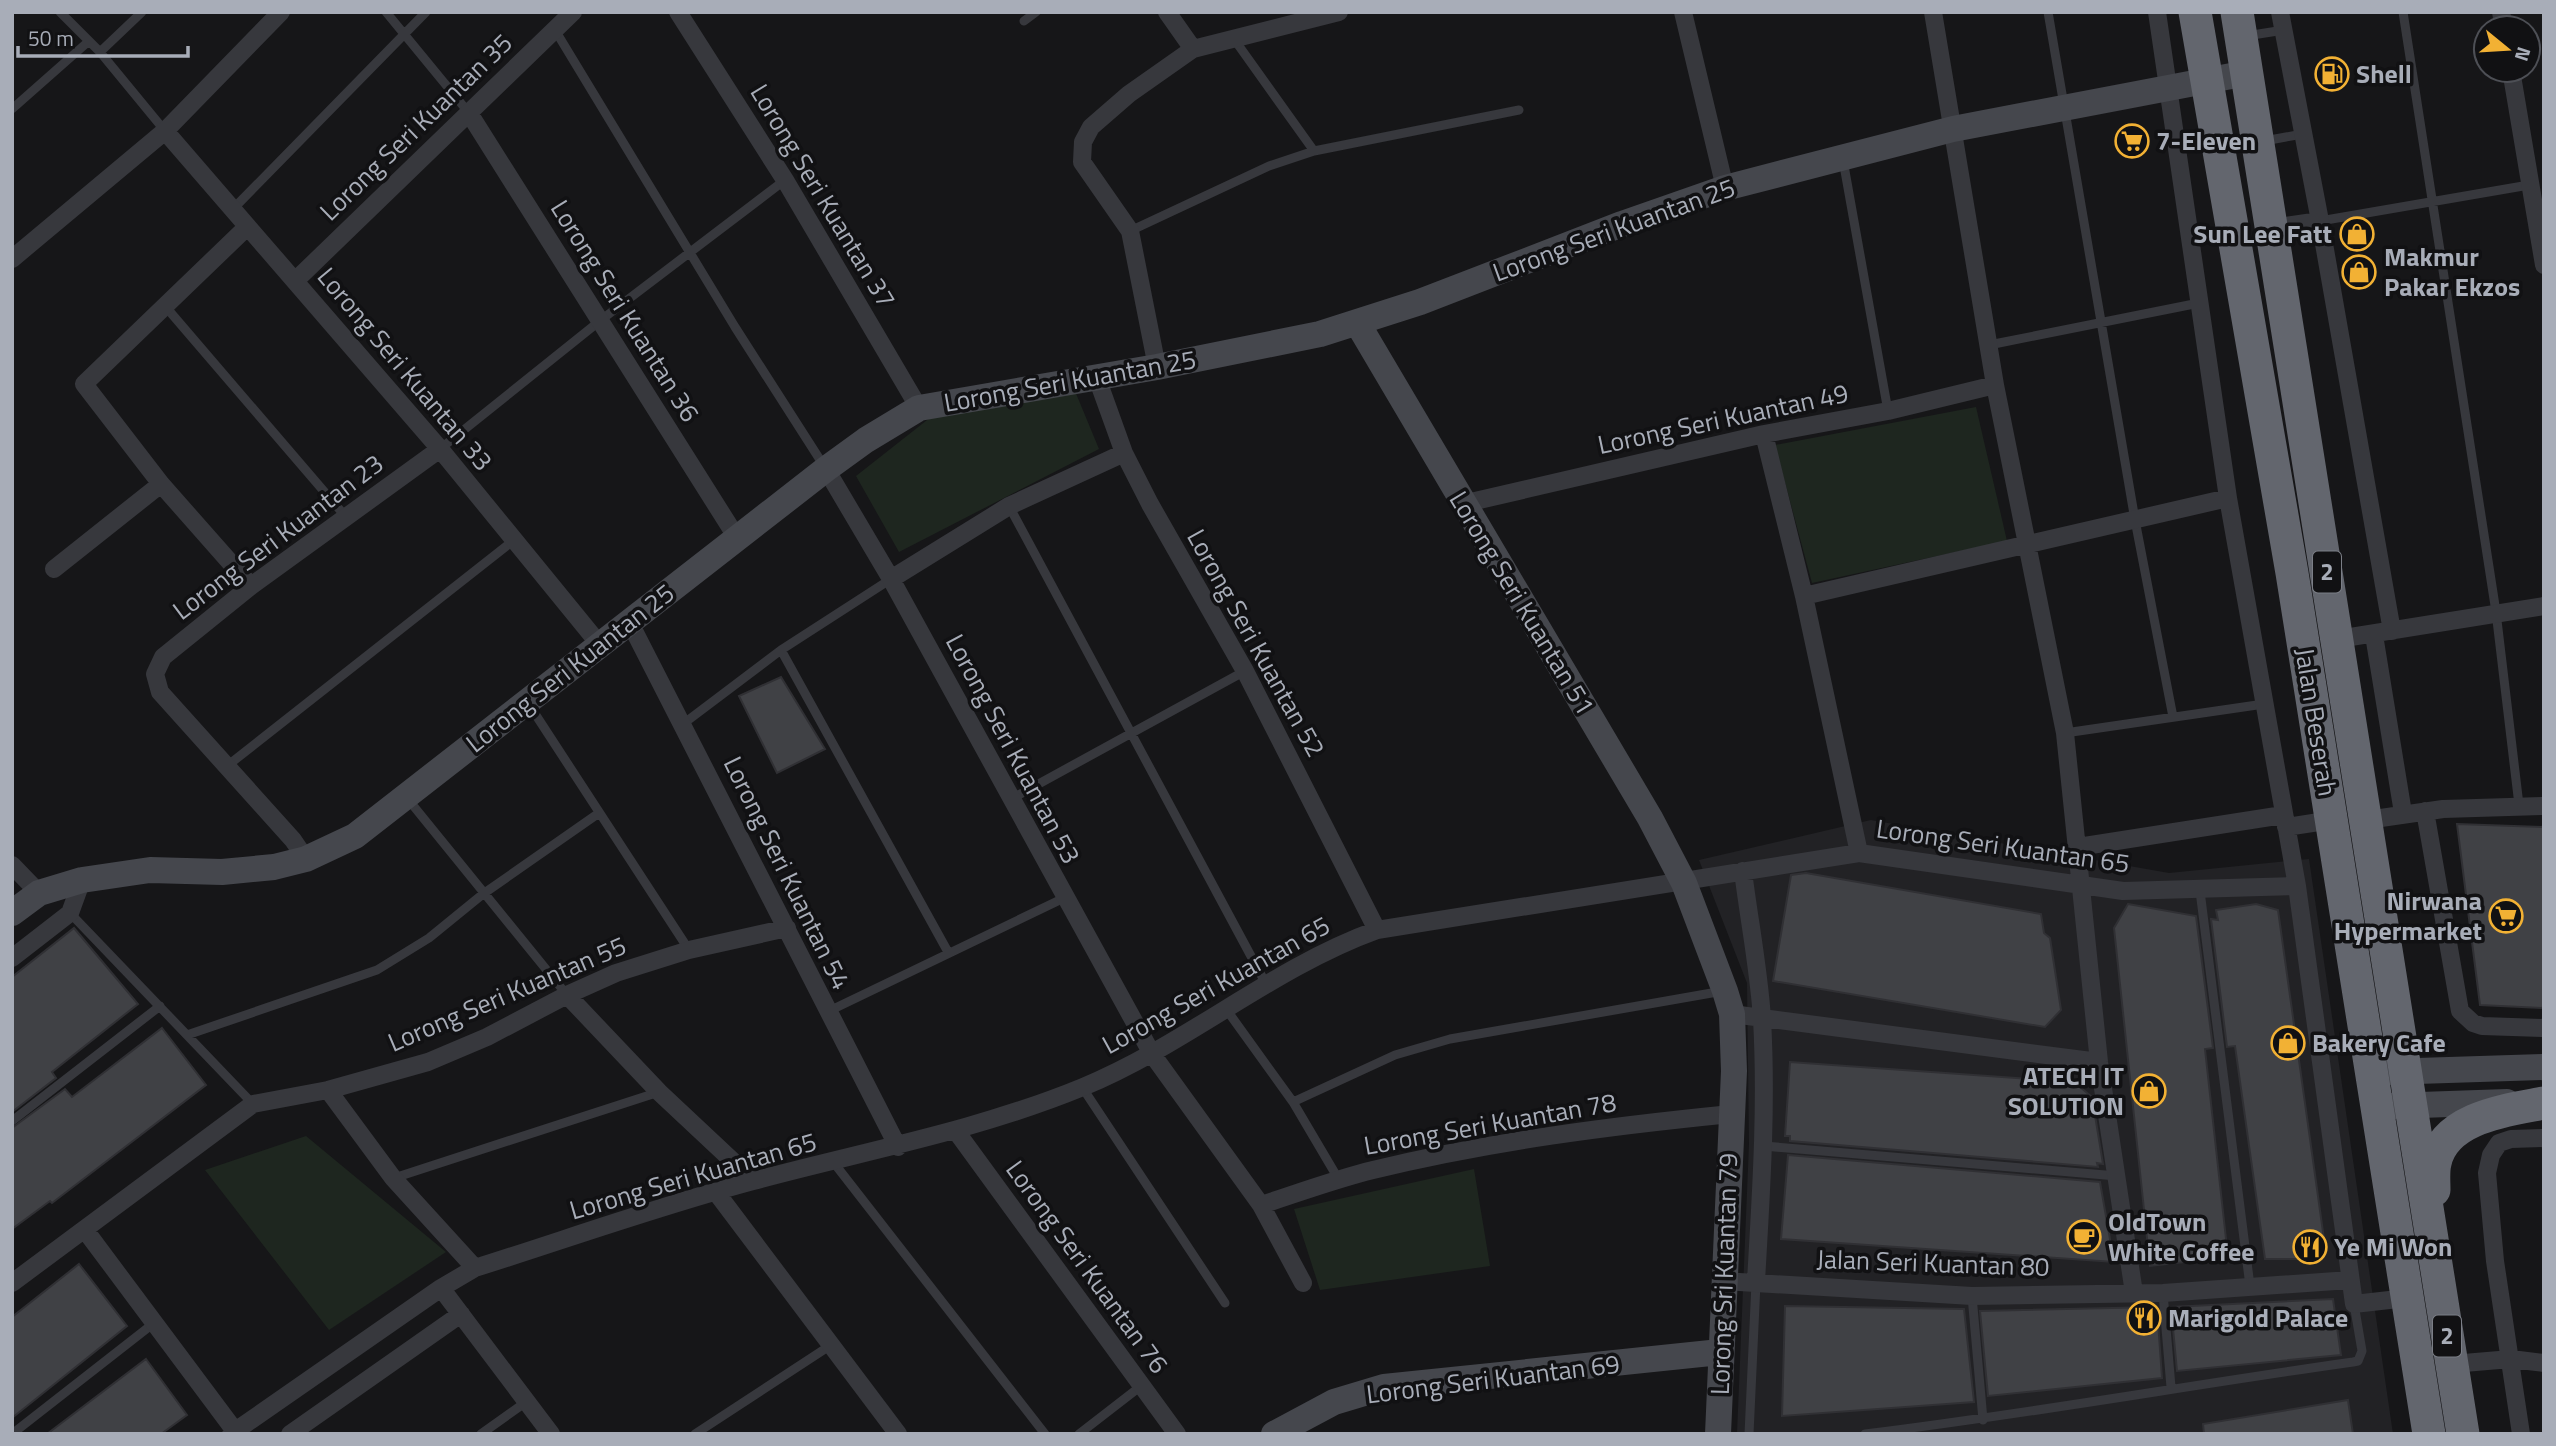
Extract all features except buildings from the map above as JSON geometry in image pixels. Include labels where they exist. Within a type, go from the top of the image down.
[{"type":"highway","name":"Jalan Beserah","points":[[2195,12],[2292,573],[2429,1434]]},
{"type":"highway","name":"Jalan Beserah","points":[[2239,25],[2463,1434]]},
{"type":"highway","points":[[2432,1239],[2435,1161],[2442,1146],[2471,1122],[2492,1113],[2544,1102]]},
{"type":"street","points":[[12,259],[165,131],[281,12]]},
{"type":"street","name":"Lorong Seri Kuantan 35","points":[[296,280],[573,12]]},
{"type":"street","name":"Lorong Seri Kuantan 37","points":[[678,12],[785,180],[919,408]]},
{"type":"street","points":[[1167,12],[1193,49]]},
{"type":"street","points":[[1157,367],[1130,231],[1082,162],[1083,142],[1091,127],[1129,94],[1193,49],[1339,12]]},
{"type":"street","points":[[1683,12],[1725,188]]},
{"type":"street","points":[[1933,12],[1995,385],[2065,733],[2099,1062],[2134,1293]]},
{"type":"street","points":[[2157,12],[2228,498],[2297,886],[2354,1304],[2407,1298]]},
{"type":"street","points":[[2280,12],[2320,221],[2392,631]]},
{"type":"street","name":"Lorong Seri Kuantan 25","points":[[12,913],[39,893],[82,880],[150,870],[222,872],[261,869],[306,859],[355,836],[826,469],[898,418],[919,408],[1157,367],[1358,324],[1725,188],[1953,129],[2247,73]]},
{"type":"street","points":[[2513,84],[2544,265]]},
{"type":"street","name":"Lorong Seri Kuantan 36","points":[[468,113],[737,538]]},
{"type":"street","name":"Lorong Seri Kuantan 33","points":[[165,131],[440,449],[600,645]]},
{"type":"street","points":[[2271,228],[2320,221]]},
{"type":"street","points":[[247,228],[84,384],[161,484],[251,586]]},
{"type":"street","name":"Lorong Seri Kuantan 51","points":[[1358,324],[1650,818],[1684,883],[1728,1003]]},
{"type":"street","name":"Lorong Seri Kuantan 52","points":[[1097,378],[1124,453],[1245,671],[1377,930]]},
{"type":"street","name":"Lorong Seri Kuantan 49","points":[[1462,504],[1764,434],[1888,411],[1995,385]]},
{"type":"street","points":[[1764,434],[1804,596],[1859,853]]},
{"type":"street","name":"Lorong Seri Kuantan 23","points":[[227,766],[160,692],[155,674],[163,657],[251,586],[440,449]]},
{"type":"street","points":[[891,579],[1009,506],[1124,453]]},
{"type":"street","name":"Lorong Seri Kuantan 53","points":[[826,469],[891,579],[1152,1054],[1261,1205],[1303,1283]]},
{"type":"street","points":[[54,569],[161,484]]},
{"type":"street","points":[[1804,596],[2228,498]]},
{"type":"street","points":[[2338,639],[2544,606]]},
{"type":"street","name":"Lorong Seri Kuantan 54","points":[[629,621],[787,928],[827,1013],[898,1147]]},
{"type":"street","points":[[2374,635],[2403,813]]},
{"type":"street","points":[[227,766],[293,839],[306,859]]},
{"type":"street","points":[[2367,820],[2425,811],[2544,806]]},
{"type":"street","points":[[2425,811],[2460,1011],[2473,1023],[2482,1026],[2544,1028]]},
{"type":"street","points":[[2078,847],[2285,821],[2332,820]]},
{"type":"street","name":"Lorong Seri Kuantan 65","points":[[233,1432],[441,1287],[475,1269],[754,1181],[956,1131],[1083,1087],[1152,1054],[1266,984],[1339,944],[1377,930],[1859,853],[2123,891],[2200,891],[2297,886]]},
{"type":"street","points":[[12,865],[39,893]]},
{"type":"street","points":[[1743,871],[1762,1016],[1764,1146],[1756,1281]]},
{"type":"street","points":[[12,958],[70,913],[82,880]]},
{"type":"street","name":"Lorong Seri Kuantan 55","points":[[12,1283],[253,1104],[328,1090],[428,1062],[487,1037],[616,973],[689,950],[787,928]]},
{"type":"street","points":[[567,995],[659,1093],[754,1181]]},
{"type":"street","points":[[1728,1003],[1762,1016],[2099,1062]]},
{"type":"street","name":"Lorong Sri Kuantan 79","points":[[1718,1434],[1731,1114],[1728,1003]]},
{"type":"street","points":[[2370,1072],[2544,1067]]},
{"type":"street","points":[[328,1090],[393,1178],[475,1269]]},
{"type":"street","points":[[2376,1107],[2544,1102]]},
{"type":"street","name":"Lorong Seri Kuantan 78","points":[[1261,1205],[1339,1180],[1495,1144],[1601,1127],[1731,1114]]},
{"type":"street","name":"Lorong Seri Kuantan 76","points":[[956,1131],[1177,1434]]},
{"type":"street","points":[[2521,1434],[2495,1261],[2488,1164],[2499,1143],[2511,1139],[2544,1138]]},
{"type":"street","points":[[716,1192],[898,1434]]},
{"type":"street","points":[[85,1230],[233,1432]]},
{"type":"street","name":"Jalan Seri Kuantan 80","points":[[1723,1281],[1972,1296],[2163,1293],[2350,1280]]},
{"type":"street","points":[[441,1287],[551,1434]]},
{"type":"street","points":[[290,1434],[461,1314]]},
{"type":"street","name":"Lorong Seri Kuantan 69","points":[[1286,1431],[1334,1402],[1384,1387],[1720,1352]]},
{"type":"street","points":[[2452,1364],[2511,1359],[2544,1363]]},
{"type":"lane","points":[[60,12],[100,52],[165,131]]},
{"type":"lane","points":[[100,52],[142,12]]},
{"type":"lane","points":[[386,12],[468,113]]},
{"type":"lane","points":[[233,209],[426,12]]},
{"type":"lane","points":[[1024,21],[1036,12]]},
{"type":"lane","points":[[2048,12],[2135,520],[2173,717]]},
{"type":"lane","points":[[2403,12],[2496,612],[2519,805]]},
{"type":"lane","points":[[2239,25],[2284,30]]},
{"type":"lane","points":[[555,30],[691,250],[735,327],[826,469]]},
{"type":"lane","points":[[1234,39],[1314,152]]},
{"type":"lane","points":[[12,109],[89,41]]},
{"type":"lane","points":[[1130,231],[1269,166],[1314,152],[1519,110]]},
{"type":"lane","points":[[2257,142],[2303,134]]},
{"type":"lane","points":[[1843,158],[1888,411]]},
{"type":"lane","points":[[440,449],[600,320],[785,180]]},
{"type":"lane","points":[[2320,221],[2529,185]]},
{"type":"lane","points":[[1989,345],[2199,303]]},
{"type":"lane","points":[[165,306],[346,517]]},
{"type":"lane","points":[[1009,506],[1129,734],[1266,984]]},
{"type":"lane","points":[[227,766],[515,539]]},
{"type":"lane","points":[[682,723],[781,650],[891,579]]},
{"type":"lane","points":[[781,650],[948,952]]},
{"type":"lane","points":[[1011,799],[1245,671]]},
{"type":"lane","points":[[527,701],[689,950]]},
{"type":"lane","points":[[2065,733],[2264,704]]},
{"type":"lane","points":[[406,797],[567,995]]},
{"type":"lane","points":[[187,1035],[376,970],[429,938],[483,894],[599,813]]},
{"type":"lane","points":[[2200,891],[2250,1286]]},
{"type":"lane","points":[[827,1013],[1064,898]]},
{"type":"lane","points":[[70,913],[253,1104]]},
{"type":"lane","points":[[1293,1102],[1395,1055],[1450,1039],[1728,1003]]},
{"type":"lane","points":[[12,1121],[160,1006]]},
{"type":"lane","points":[[1226,1009],[1293,1102],[1339,1180]]},
{"type":"lane","points":[[1083,1087],[1225,1303]]},
{"type":"lane","points":[[393,1178],[659,1093]]},
{"type":"lane","points":[[1764,1146],[2117,1176]]},
{"type":"lane","points":[[834,1163],[1045,1434]]},
{"type":"lane","points":[[1749,1434],[1756,1281]]},
{"type":"lane","points":[[2163,1293],[2171,1387]]},
{"type":"lane","points":[[1972,1296],[1983,1420]]},
{"type":"lane","points":[[1865,1434],[1983,1420],[2171,1387],[2358,1361],[2362,1351],[2354,1304]]},
{"type":"lane","points":[[12,1434],[154,1323]]},
{"type":"lane","points":[[695,1434],[831,1345]]},
{"type":"lane","points":[[1079,1434],[1141,1386]]},
{"type":"lane","points":[[481,1434],[526,1402]]},
{"type":"shaded area","points":[[1075,391],[1099,449],[899,552],[856,476],[936,413]]},
{"type":"shaded area","points":[[1976,407],[2007,541],[1812,583],[1775,445]]},
{"type":"shaded area","points":[[1871,820],[2169,873],[2309,859],[2393,1434],[1737,1434],[1749,1144],[1747,983],[1699,860]]},
{"type":"shaded area","points":[[306,1136],[446,1252],[329,1330],[205,1170]]},
{"type":"shaded area","points":[[1474,1169],[1490,1266],[1320,1290],[1294,1209]]},
{"type":"place","name":"Shell","points":[[2332,74]]},
{"type":"place","name":"7-Eleven","points":[[2132,141]]},
{"type":"place","name":"Sun Lee Fatt","points":[[2357,234]]},
{"type":"place","name":"Makmur Pakar Ekzos","points":[[2359,272]]},
{"type":"place","name":"Nirwana Hypermarket","points":[[2506,916]]},
{"type":"place","name":"Bakery Cafe","points":[[2288,1043]]},
{"type":"place","name":"ATECH IT SOLUTION","points":[[2149,1091]]},
{"type":"place","name":"OldTown White Coffee","points":[[2084,1237]]},
{"type":"place","name":"Ye Mi Won","points":[[2310,1247]]},
{"type":"place","name":"Marigold Palace","points":[[2144,1318]]}]
